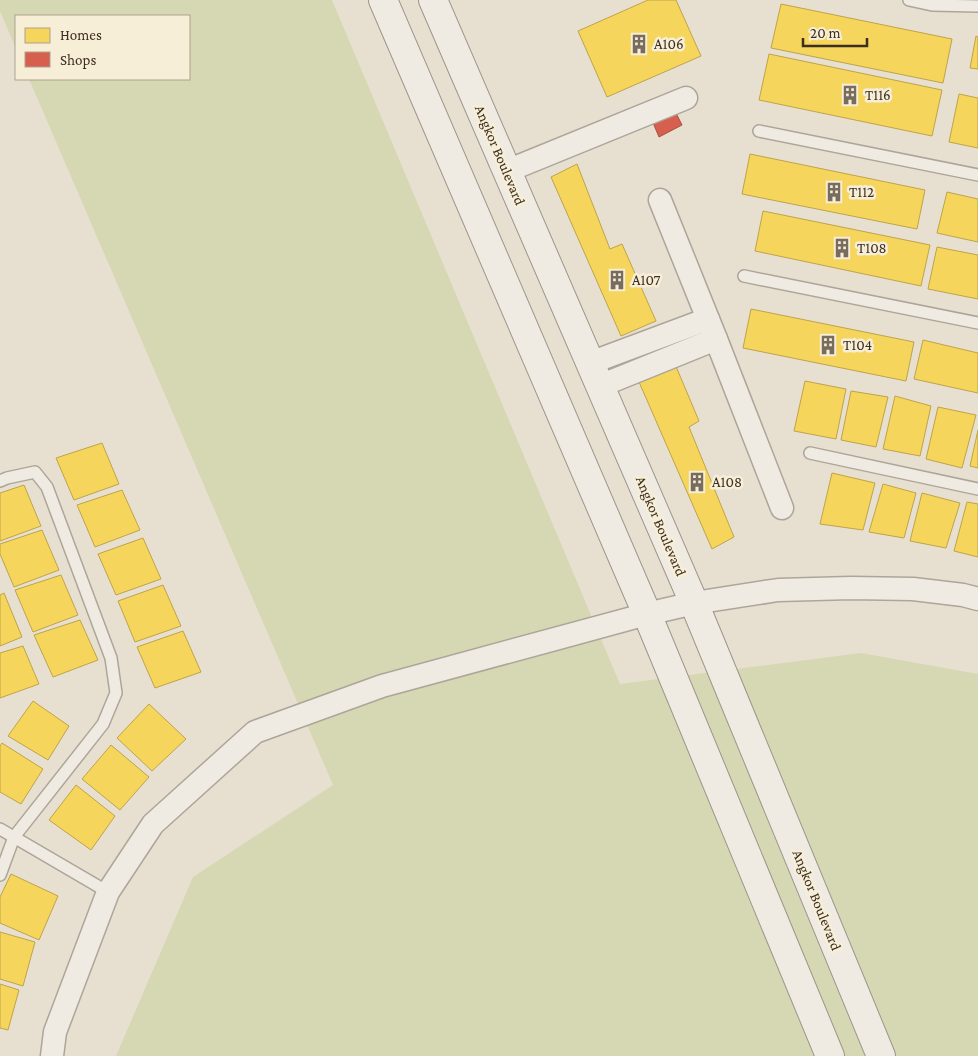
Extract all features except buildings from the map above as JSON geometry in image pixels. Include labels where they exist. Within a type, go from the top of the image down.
[{"type":"main road","points":[[383,0],[647,614],[830,1056]]},
{"type":"main road","name":"Angkor Boulevard","points":[[434,0],[694,603],[881,1056]]},
{"type":"street","points":[[507,171],[686,98]]},
{"type":"street","points":[[660,200],[782,508]]},
{"type":"street","points":[[595,374],[712,329]]},
{"type":"street","points":[[52,1056],[55,1032],[108,892],[153,824],[255,732],[382,686],[694,603],[778,590],[851,588],[913,590],[963,595],[978,599]]},
{"type":"lane","points":[[909,0],[932,4],[978,6]]},
{"type":"lane","points":[[759,131],[978,174]]},
{"type":"lane","points":[[744,276],[978,323]]},
{"type":"lane","points":[[810,453],[978,489]]},
{"type":"lane","points":[[0,481],[35,472],[47,487],[111,658],[116,693],[103,724],[14,837],[0,875]]},
{"type":"lane","points":[[0,829],[108,892]]},
{"type":"green space","points":[[0,0],[332,0],[620,684],[861,653],[978,674],[978,1056],[116,1056],[193,877],[333,785],[29,80],[190,80],[190,15],[15,15],[15,47],[0,11]]},
{"type":"place","name":"A106","points":[[639,44]]},
{"type":"place","name":"T116","points":[[850,95]]},
{"type":"place","name":"T112","points":[[834,192]]},
{"type":"place","name":"T108","points":[[842,248]]},
{"type":"place","name":"A107","points":[[617,280]]},
{"type":"place","name":"T104","points":[[828,345]]},
{"type":"place","name":"A108","points":[[697,482]]}]
